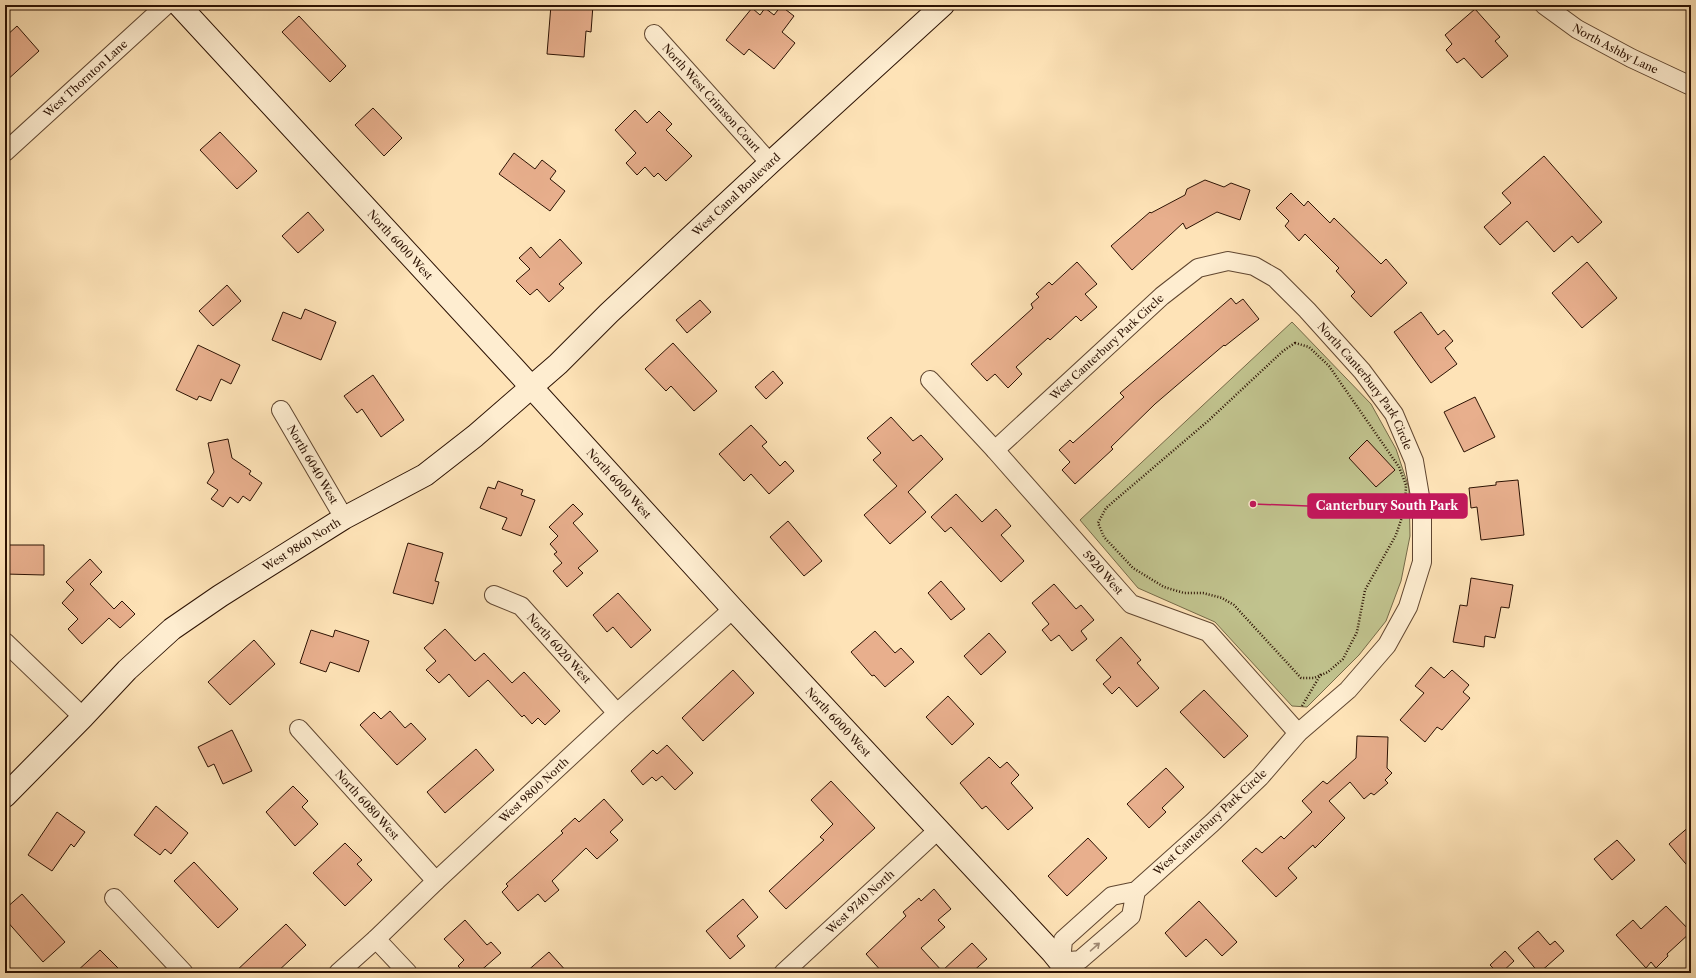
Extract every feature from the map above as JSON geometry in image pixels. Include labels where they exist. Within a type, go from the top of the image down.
[{"type":"street","name":"West Thornton Lane","points":[[5,152],[166,5]]},
{"type":"street","name":"North 6000 West","points":[[179,5],[531,386],[733,610],[1065,967]]},
{"type":"street","name":"West Canal Boulevard","points":[[531,386],[558,364],[609,313],[943,5]]},
{"type":"street","name":"North Ashby Lane","points":[[1544,5],[1577,29],[1631,58],[1691,86]]},
{"type":"street","name":"North West Crimson Court","points":[[654,34],[770,163]]},
{"type":"street","name":"West Canterbury Park Circle","points":[[995,450],[1162,296],[1198,268],[1228,261]]},
{"type":"street","name":"North Canterbury Park Circle","points":[[1228,261],[1254,266],[1275,278],[1308,310],[1362,371],[1394,414],[1414,461],[1422,508],[1422,562]]},
{"type":"street","name":"5920 West","points":[[930,380],[995,450],[1131,604],[1208,632],[1298,733]]},
{"type":"street","name":"West 9860 North","points":[[5,796],[83,718],[127,670],[172,629],[220,596],[344,518],[424,475],[476,436],[531,386]]},
{"type":"street","name":"North 6040 West","points":[[281,410],[344,518]]},
{"type":"street","name":"West Canterbury Park Circle","points":[[1136,891],[1212,823],[1260,777],[1298,733],[1348,690],[1387,645],[1408,607],[1422,562]]},
{"type":"street","name":"North 6020 West","points":[[494,595],[522,606],[616,713]]},
{"type":"street","name":"West 9800 North","points":[[338,973],[616,713],[733,610]]},
{"type":"street","points":[[5,642],[83,718]]},
{"type":"street","name":"North 6080 West","points":[[299,729],[436,881]]},
{"type":"street","name":"West 9740 North","points":[[783,973],[938,830]]},
{"type":"street","points":[[1136,891],[1131,916],[1080,960],[1065,967],[1063,940],[1112,896],[1136,891]]},
{"type":"street","points":[[114,898],[184,973]]},
{"type":"street","points":[[376,939],[408,973]]},
{"type":"path","points":[[1301,708],[1322,674],[1328,672],[1342,658],[1357,632],[1365,590],[1396,535],[1405,508],[1406,485],[1399,467],[1329,366],[1309,347],[1295,344],[1283,351],[1208,421],[1106,508],[1098,523],[1104,537],[1133,568],[1164,587],[1184,593],[1203,593],[1222,598],[1234,605],[1300,678],[1314,678],[1322,674]]},
{"type":"green space","points":[[1292,322],[1371,404],[1396,449],[1409,488],[1410,536],[1401,581],[1386,621],[1359,655],[1307,707],[1292,706],[1215,622],[1138,588],[1080,520]]},
{"type":"building","points":[[551,5],[593,5],[591,32],[586,31],[584,57],[547,54]]},
{"type":"building","points":[[781,6],[794,16],[782,32],[795,43],[774,69],[749,49],[744,55],[726,40],[752,8],[760,15],[765,8],[774,15]]},
{"type":"building","points":[[1475,9],[1500,37],[1495,41],[1508,56],[1482,78],[1464,58],[1457,63],[1446,50],[1452,44],[1445,35]]},
{"type":"building","points":[[299,16],[346,66],[330,82],[282,32]]},
{"type":"building","points":[[17,26],[39,51],[5,82],[5,37]]},
{"type":"building","points":[[373,108],[402,138],[384,156],[355,125]]},
{"type":"building","points":[[635,110],[647,123],[659,111],[672,124],[666,130],[692,156],[666,181],[658,173],[654,177],[645,167],[637,175],[626,163],[636,153],[615,130]]},
{"type":"building","points":[[220,132],[257,171],[237,189],[200,150]]},
{"type":"building","points":[[514,153],[535,169],[542,160],[556,171],[550,179],[565,191],[550,211],[499,174]]},
{"type":"building","points":[[1544,156],[1602,222],[1578,243],[1572,236],[1554,252],[1527,221],[1500,245],[1484,227],[1511,203],[1502,193]]},
{"type":"building","points":[[1205,180],[1224,187],[1231,183],[1250,190],[1240,220],[1217,212],[1186,229],[1183,223],[1132,270],[1111,246],[1150,212],[1151,213],[1185,195],[1187,189]]},
{"type":"building","points":[[1291,193],[1304,206],[1308,201],[1330,223],[1334,218],[1381,264],[1386,259],[1407,283],[1371,317],[1351,296],[1355,292],[1336,271],[1339,268],[1305,234],[1299,241],[1285,226],[1289,221],[1276,208]]},
{"type":"building","points":[[308,212],[324,230],[298,253],[282,236]]},
{"type":"building","points":[[560,239],[582,263],[559,284],[564,288],[549,302],[537,289],[530,295],[516,281],[530,269],[519,258],[531,247],[540,258]]},
{"type":"building","points":[[1077,262],[1097,284],[1085,294],[1097,307],[1081,321],[1076,316],[1050,340],[1048,338],[1016,367],[1022,374],[1008,388],[995,374],[987,381],[971,364],[1033,308],[1031,304],[1039,297],[1036,294],[1049,282],[1052,285]]},
{"type":"building","points":[[1587,262],[1617,298],[1582,328],[1552,293]]},
{"type":"building","points":[[227,285],[241,301],[213,326],[199,311]]},
{"type":"building","points":[[1231,298],[1236,304],[1243,299],[1259,319],[1225,346],[1224,345],[1155,404],[1111,447],[1113,449],[1075,484],[1062,470],[1070,462],[1059,450],[1070,440],[1073,443],[1124,397],[1120,393]]},
{"type":"building","points":[[700,300],[711,312],[687,333],[676,320]]},
{"type":"building","points":[[305,309],[336,322],[321,360],[272,340],[283,312],[301,319]]},
{"type":"building","points":[[1421,312],[1438,335],[1444,330],[1453,341],[1445,348],[1457,364],[1431,383],[1394,332]]},
{"type":"building","points":[[673,343],[717,391],[694,411],[671,386],[666,391],[645,369]]},
{"type":"building","points":[[198,345],[240,365],[231,384],[221,379],[211,401],[199,396],[197,400],[176,390]]},
{"type":"building","points":[[773,371],[783,383],[766,399],[755,387]]},
{"type":"building","points":[[373,375],[404,420],[381,437],[362,409],[357,413],[344,396]]},
{"type":"building","points":[[1475,397],[1495,437],[1464,452],[1444,412]]},
{"type":"building","points":[[891,417],[913,441],[921,435],[943,459],[908,492],[926,512],[890,544],[864,515],[897,486],[873,460],[881,453],[867,438]]},
{"type":"building","points":[[751,425],[767,442],[762,446],[780,466],[785,461],[794,471],[769,494],[751,474],[744,481],[719,454]]},
{"type":"building","points":[[228,439],[232,458],[251,471],[249,474],[262,483],[250,501],[243,496],[238,503],[230,497],[223,507],[211,499],[218,490],[207,483],[214,472],[208,443]]},
{"type":"building","points":[[1367,440],[1395,470],[1376,487],[1349,458]]},
{"type":"building","points":[[1518,480],[1524,535],[1481,540],[1477,507],[1471,508],[1469,488],[1496,485],[1496,482]]},
{"type":"building","points":[[498,481],[523,490],[521,495],[535,500],[521,536],[502,529],[507,518],[480,508],[488,487],[495,489]]},
{"type":"building","points":[[956,494],[982,522],[996,509],[1011,526],[1001,535],[1024,561],[1001,582],[951,527],[945,532],[931,517]]},
{"type":"building","points":[[573,504],[583,514],[573,523],[598,551],[578,568],[583,573],[567,587],[553,571],[562,563],[554,554],[557,552],[550,544],[558,536],[549,527]]},
{"type":"building","points":[[788,521],[822,561],[804,576],[770,537]]},
{"type":"building","points":[[408,543],[443,553],[435,581],[439,582],[433,604],[393,593]]},
{"type":"building","points":[[5,545],[44,545],[44,575],[5,574]]},
{"type":"building","points":[[90,559],[102,572],[90,584],[114,609],[122,601],[135,614],[120,628],[109,618],[82,644],[68,629],[78,619],[62,603],[74,590],[66,582]]},
{"type":"building","points":[[1471,578],[1513,585],[1509,608],[1501,607],[1495,638],[1485,636],[1484,647],[1453,642],[1460,605],[1467,606]]},
{"type":"building","points":[[941,581],[965,609],[951,620],[928,593]]},
{"type":"building","points":[[1054,584],[1076,609],[1081,605],[1094,620],[1081,631],[1087,639],[1072,651],[1059,635],[1051,641],[1042,630],[1049,624],[1032,603]]},
{"type":"building","points":[[618,593],[651,630],[631,648],[613,627],[607,632],[593,615]]},
{"type":"building","points":[[445,629],[475,661],[484,653],[512,683],[524,672],[560,711],[545,725],[538,718],[532,724],[524,715],[522,717],[488,680],[469,697],[449,674],[439,683],[426,670],[436,661],[424,648]]},
{"type":"building","points":[[311,630],[333,637],[335,630],[369,641],[359,672],[330,662],[326,672],[300,663]]},
{"type":"building","points":[[875,631],[895,653],[901,648],[914,662],[885,687],[874,675],[872,676],[851,652]]},
{"type":"building","points":[[989,633],[1006,652],[981,675],[964,656]]},
{"type":"building","points":[[1121,637],[1141,660],[1137,663],[1159,688],[1137,707],[1119,687],[1112,694],[1103,684],[1111,677],[1096,660]]},
{"type":"building","points":[[254,640],[275,664],[230,705],[208,682]]},
{"type":"building","points":[[1431,667],[1444,678],[1452,670],[1469,685],[1463,692],[1470,698],[1442,730],[1437,727],[1425,742],[1400,720],[1424,693],[1415,686]]},
{"type":"building","points":[[733,670],[754,693],[703,741],[682,718]]},
{"type":"building","points":[[1204,690],[1248,736],[1224,758],[1180,712]]},
{"type":"building","points":[[948,696],[974,724],[952,745],[926,717]]},
{"type":"building","points":[[390,711],[405,728],[411,723],[426,739],[397,765],[360,725],[374,712],[381,719]]},
{"type":"building","points":[[232,730],[252,771],[223,784],[214,764],[208,767],[198,747]]},
{"type":"building","points":[[1357,736],[1388,737],[1387,768],[1392,773],[1385,780],[1388,783],[1374,795],[1371,793],[1364,799],[1350,782],[1329,801],[1345,818],[1315,848],[1313,845],[1288,868],[1297,878],[1276,897],[1242,861],[1256,848],[1262,853],[1281,836],[1284,839],[1312,812],[1302,801],[1323,781],[1327,784],[1356,758]]},
{"type":"building","points":[[667,745],[693,773],[675,790],[662,776],[656,781],[652,777],[643,785],[631,771],[653,750],[657,754]]},
{"type":"building","points":[[476,749],[494,770],[445,813],[427,792]]},
{"type":"building","points":[[989,757],[1000,768],[1007,762],[1019,775],[1011,783],[1033,808],[1008,830],[986,806],[982,809],[960,783]]},
{"type":"building","points":[[1166,768],[1184,787],[1162,808],[1166,812],[1149,828],[1127,804]]},
{"type":"building","points":[[831,781],[875,828],[786,909],[769,891],[824,840],[820,837],[833,824],[811,800]]},
{"type":"building","points":[[293,786],[308,801],[302,807],[318,824],[295,846],[266,812]]},
{"type":"building","points":[[604,799],[623,820],[610,832],[618,840],[597,859],[586,848],[552,881],[559,890],[545,902],[538,894],[518,911],[502,892],[508,886],[506,884],[563,833],[561,831],[575,818],[579,822]]},
{"type":"building","points":[[156,806],[188,833],[171,854],[165,849],[160,855],[134,835]]},
{"type":"building","points":[[57,812],[85,832],[74,847],[71,844],[52,871],[28,855]]},
{"type":"building","points":[[1691,825],[1691,870],[1669,844]]},
{"type":"building","points":[[1088,838],[1107,858],[1067,896],[1048,876]]},
{"type":"building","points":[[1617,840],[1635,860],[1612,880],[1594,859]]},
{"type":"building","points":[[345,843],[362,860],[357,864],[372,880],[345,906],[313,873]]},
{"type":"building","points":[[194,862],[238,909],[218,928],[174,881]]},
{"type":"building","points":[[934,889],[951,909],[938,920],[945,927],[921,948],[942,971],[972,943],[987,959],[971,973],[883,973],[866,954],[906,916],[903,912],[919,898],[921,901]]},
{"type":"building","points":[[22,894],[65,942],[43,962],[5,919],[5,909]]},
{"type":"building","points":[[743,899],[758,917],[737,936],[745,946],[730,959],[706,931]]},
{"type":"building","points":[[1199,901],[1237,942],[1222,956],[1206,939],[1186,957],[1165,933]]},
{"type":"building","points":[[1666,906],[1691,932],[1667,954],[1668,956],[1656,968],[1651,962],[1646,968],[1616,935],[1633,920],[1641,929]]},
{"type":"building","points":[[465,920],[487,945],[491,942],[501,953],[478,973],[465,973],[458,966],[464,960],[444,939]]},
{"type":"building","points":[[286,924],[306,945],[276,973],[234,973]]},
{"type":"building","points":[[1538,931],[1550,945],[1555,941],[1564,951],[1539,973],[1518,948]]},
{"type":"building","points":[[100,950],[123,973],[75,973]]},
{"type":"building","points":[[1505,951],[1514,961],[1501,973],[1498,973],[1490,965]]},
{"type":"building","points":[[549,952],[568,973],[525,973]]},
{"type":"place","name":"Canterbury South Park","points":[[1253,504]]}]
